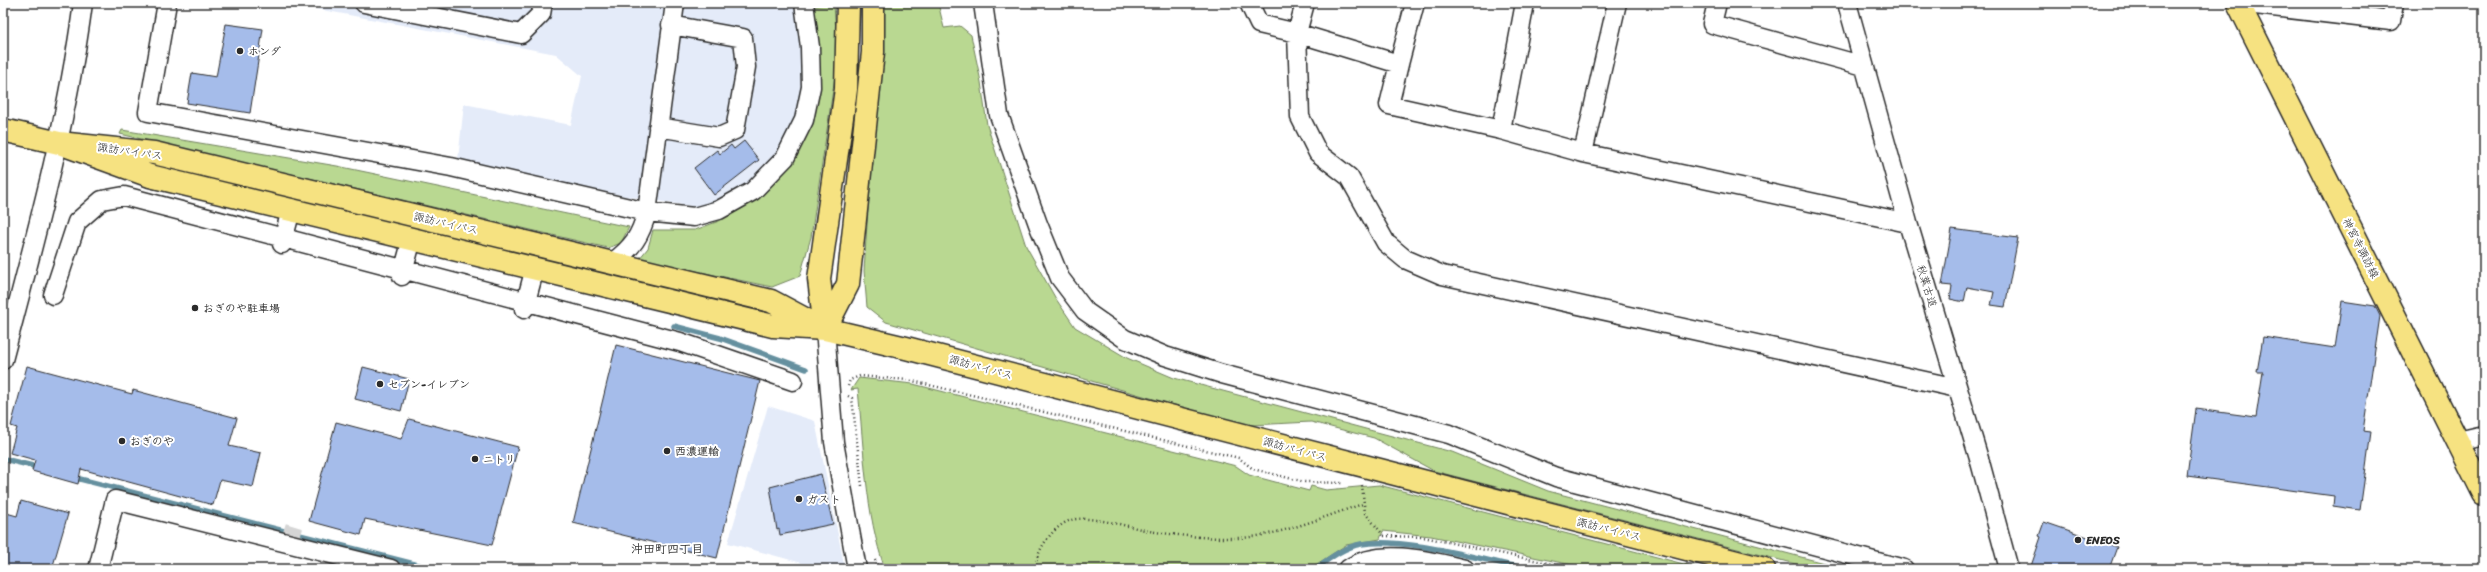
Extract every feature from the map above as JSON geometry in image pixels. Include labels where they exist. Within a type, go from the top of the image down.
[{"type":"main road","points":[[825,329],[819,279],[846,89],[848,3]]},
{"type":"main road","points":[[825,329],[848,284],[873,52],[874,3]]},
{"type":"main road","name":"神宮寺諏訪線","points":[[2238,3],[2484,494]]},
{"type":"main road","name":"諏訪バイパス","points":[[3,130],[59,142],[154,153],[771,301],[825,329]]},
{"type":"main road","name":"諏訪バイパス","points":[[59,142],[150,176],[773,326],[825,329],[906,348],[1764,569]]},
{"type":"street","points":[[3,360],[10,304],[59,142],[83,3]]},
{"type":"street","points":[[167,3],[148,112],[451,167],[647,212],[694,217],[719,210],[753,191],[786,158],[804,120],[811,87],[810,47],[804,3]]},
{"type":"street","points":[[364,3],[395,6],[521,34],[541,14],[543,3]]},
{"type":"street","points":[[612,263],[630,249],[642,229],[647,212],[675,3]]},
{"type":"street","points":[[983,3],[999,115],[1038,224],[1060,278],[1085,311],[1125,339],[1165,356],[1222,374],[1449,434],[1556,477],[1904,569]]},
{"type":"street","points":[[1249,3],[1259,24],[1297,33],[1399,64]]},
{"type":"street","points":[[1305,3],[1297,33],[1300,117],[1318,153],[1350,177],[1386,242],[1405,259],[1442,275],[1957,388]]},
{"type":"street","points":[[1415,3],[1388,106],[1501,130],[1583,153],[1908,223]]},
{"type":"street","points":[[1501,130],[1525,3]]},
{"type":"street","points":[[1583,153],[1617,3]]},
{"type":"street","points":[[1717,3],[1712,24],[1864,66]]},
{"type":"street","name":"秋葉古道","points":[[1847,3],[1908,223],[2009,569]]},
{"type":"street","points":[[2238,3],[2391,21],[2394,3]]},
{"type":"street","points":[[658,127],[719,137],[735,130],[746,67],[743,38],[672,25]]},
{"type":"street","points":[[53,295],[77,222],[102,200],[124,196],[403,273],[525,305],[680,342],[793,381]]},
{"type":"street","points":[[283,241],[291,210]]},
{"type":"street","points":[[403,273],[412,239]]},
{"type":"street","points":[[525,305],[535,268]]},
{"type":"street","points":[[825,329],[834,442],[857,569]]},
{"type":"street","points":[[2458,440],[2484,435]]},
{"type":"street","points":[[98,569],[115,500],[391,569]]},
{"type":"street","points":[[1348,569],[1355,564],[1387,563],[1408,558],[1465,569]]},
{"type":"path","points":[[847,387],[850,380],[860,376],[908,380],[1239,458],[1253,469],[1305,482],[1348,483]]},
{"type":"path","points":[[845,394],[852,398],[862,489]]},
{"type":"path","points":[[1355,483],[1362,483]]},
{"type":"path","points":[[1036,569],[1036,559],[1046,542],[1056,529],[1072,520],[1102,521],[1151,531],[1229,538],[1267,534],[1363,504],[1365,513],[1384,536],[1424,537],[1576,569]]},
{"type":"path","points":[[873,554],[879,569]]},
{"type":"shaded area","points":[[285,3],[794,3],[802,47],[803,82],[798,113],[788,137],[768,165],[752,180],[723,200],[704,208],[624,196],[458,160],[464,104],[571,125],[582,76],[556,54]]},
{"type":"shaded area","points":[[768,406],[815,421],[845,569],[824,569],[728,543]]},
{"type":"green space","points":[[826,3],[834,6],[838,56],[811,237],[800,276],[772,287],[639,259],[648,248],[653,230],[695,230],[719,221],[743,205],[794,156],[812,8]]},
{"type":"green space","points":[[878,3],[938,3],[944,28],[960,26],[971,35],[981,82],[987,125],[1026,246],[1056,299],[1075,327],[1127,358],[1174,378],[1452,452],[1548,491],[1847,569],[1815,569],[1434,471],[1374,438],[1311,422],[1252,425],[1227,420],[886,322],[867,307],[864,271],[879,37]]},
{"type":"green space","points":[[122,130],[337,166],[629,227],[621,243],[608,248],[120,134]]},
{"type":"green space","points":[[859,378],[913,384],[1236,466],[1249,475],[1309,491],[1311,486],[1326,490],[1379,485],[1703,569],[1592,569],[1431,536],[1383,531],[1380,539],[1346,545],[1309,569],[885,569],[878,548],[869,503],[858,389],[851,390]]},
{"type":"building","name":"ホンダ","points":[[226,24],[263,29],[250,113],[187,103],[192,73],[216,77]]},
{"type":"building","points":[[744,141],[759,160],[714,195],[694,168],[717,150],[720,154],[731,145],[734,149]]},
{"type":"building","points":[[1952,229],[2018,238],[2005,307],[1991,305],[1994,292],[1967,287],[1964,302],[1950,299],[1952,286],[1942,285]]},
{"type":"building","points":[[2342,301],[2375,306],[2380,316],[2363,431],[2371,432],[2360,510],[2333,506],[2334,496],[2187,476],[2196,409],[2256,417],[2263,372],[2257,372],[2263,337],[2335,348]]},
{"type":"building","name":"西濃運輸","points":[[616,345],[760,381],[717,558],[573,523]]},
{"type":"building","name":"おぎのや","points":[[27,366],[132,394],[133,390],[237,418],[229,446],[261,453],[253,487],[220,480],[213,505],[81,469],[78,484],[32,471],[35,460],[10,453],[17,428],[11,426]]},
{"type":"building","points":[[363,367],[409,379],[401,411],[355,399]]},
{"type":"building","points":[[409,419],[518,447],[492,545],[365,519],[361,535],[309,521],[336,422],[401,439]]},
{"type":"building","name":"ガスト","points":[[821,474],[833,524],[780,535],[779,529],[777,530],[770,487]]},
{"type":"building","points":[[21,501],[68,514],[52,569],[3,569],[3,512],[17,516]]},
{"type":"building","points":[[2044,522],[2117,547],[2109,569],[2030,569],[2041,537],[2039,536]]},
{"type":"waterway","points":[[674,326],[720,338],[806,369]]},
{"type":"waterway","points":[[4,459],[41,468]]},
{"type":"waterway","points":[[72,477],[434,569]]},
{"type":"waterway","points":[[1316,569],[1331,557],[1355,545],[1380,543],[1422,546],[1528,569]]},
{"type":"tunnel","points":[[289,543],[295,524]]},
{"type":"place","name":"ホンダ","points":[[240,51]]},
{"type":"place","name":"おぎのや駐車場","points":[[195,308]]},
{"type":"place","name":"セブン-イレブン","points":[[380,384]]},
{"type":"place","name":"おぎのや","points":[[122,441]]},
{"type":"place","name":"西濃運輸","points":[[667,451]]},
{"type":"place","name":"ニトリ","points":[[475,459]]},
{"type":"place","name":"ガスト","points":[[799,499]]},
{"type":"place","name":"ENEOS","points":[[2078,540]]},
{"type":"district","name":"沖田町四丁目","points":[[667,549]]}]
